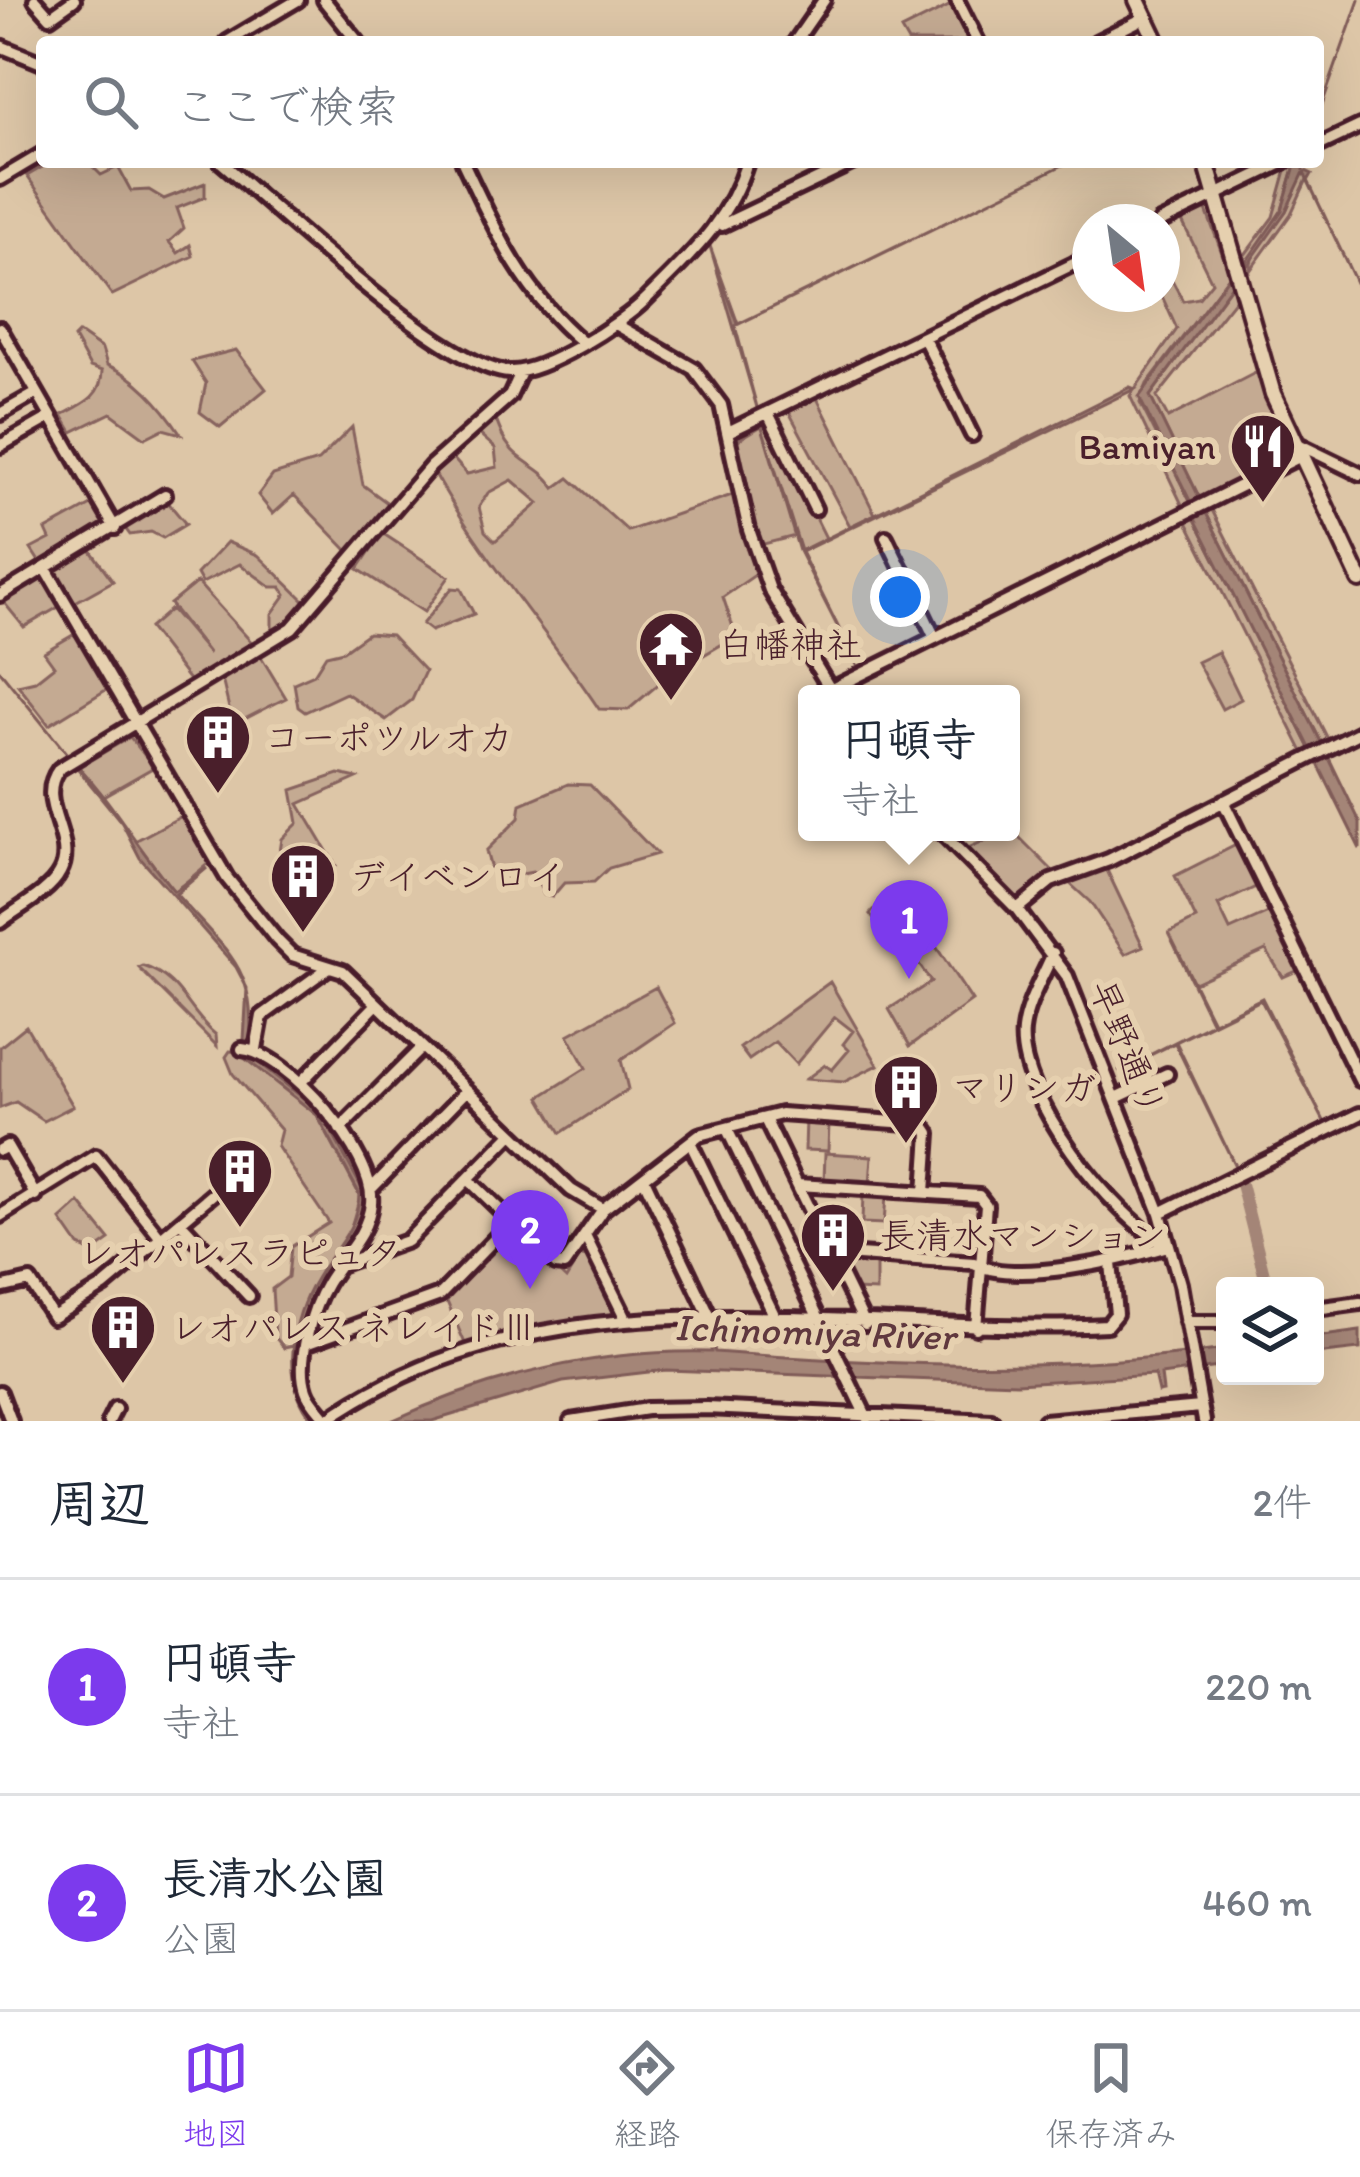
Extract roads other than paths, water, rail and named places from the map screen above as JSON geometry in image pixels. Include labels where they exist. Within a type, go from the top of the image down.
[{"type":"main road","points":[[1137,0],[1154,36]]},
{"type":"main road","points":[[1208,168],[1291,441],[1360,580]]},
{"type":"street","points":[[35,0],[50,17],[74,0]]},
{"type":"street","points":[[236,36],[298,0]]},
{"type":"street","points":[[324,0],[353,36]]},
{"type":"street","points":[[799,36],[824,0]]},
{"type":"street","points":[[957,0],[975,36]]},
{"type":"street","points":[[1108,36],[1146,17]]},
{"type":"street","points":[[0,46],[36,61]]},
{"type":"street","points":[[1324,143],[1360,126]]},
{"type":"street","points":[[0,179],[36,158]]},
{"type":"street","points":[[228,168],[451,350],[488,368],[521,372],[619,326],[719,227],[842,168]]},
{"type":"street","points":[[467,168],[508,257],[581,342]]},
{"type":"street","points":[[719,227],[744,168]]},
{"type":"street","points":[[1180,212],[1271,168]]},
{"type":"street","points":[[728,432],[1072,265]]},
{"type":"street","points":[[619,326],[638,332],[707,381],[728,432],[749,530],[770,590],[827,685]]},
{"type":"street","points":[[0,328],[115,528]]},
{"type":"street","points":[[925,338],[972,435]]},
{"type":"street","points":[[0,922],[56,878],[63,865],[52,806],[53,777],[68,761],[260,651],[314,608],[373,530],[452,444],[510,396],[521,372]]},
{"type":"street","points":[[0,414],[37,393]]},
{"type":"street","points":[[769,416],[815,509]]},
{"type":"street","points":[[0,446],[51,417]]},
{"type":"street","points":[[1291,441],[1360,474]]},
{"type":"street","points":[[844,685],[1299,457]]},
{"type":"street","points":[[0,595],[165,495]]},
{"type":"street","points":[[886,537],[934,638]]},
{"type":"street","points":[[46,569],[246,904],[292,956],[343,971],[571,1190],[602,1209]]},
{"type":"street","points":[[1017,909],[1051,881],[1108,860],[1360,732]]},
{"type":"street","points":[[1223,801],[1360,1080]]},
{"type":"street","name":"早野通り","points":[[950,841],[1053,952],[1160,1213],[1200,1403]]},
{"type":"street","points":[[1053,952],[1023,1032],[1031,1082],[1086,1172],[1168,1246]]},
{"type":"street","points":[[328,968],[262,1016],[250,1050],[301,1082],[340,1129],[371,1189],[368,1217],[327,1282],[308,1329],[302,1378],[326,1420],[419,1368],[558,1327],[625,1317],[775,1317],[824,1328],[1106,1325],[1116,1314],[1112,1263]]},
{"type":"street","points":[[301,1082],[377,1004]]},
{"type":"street","points":[[340,1129],[422,1047]]},
{"type":"street","points":[[1116,1098],[1167,1074]]},
{"type":"street","points":[[371,1189],[467,1090]]},
{"type":"street","points":[[468,1179],[556,1264],[571,1262],[602,1209],[645,1181],[690,1142],[781,1114],[923,1124],[928,1133],[925,1192]]},
{"type":"street","points":[[1160,1213],[1360,1114]]},
{"type":"street","points":[[765,1119],[865,1324]]},
{"type":"street","points":[[727,1129],[866,1415]]},
{"type":"street","points":[[342,1264],[407,1241],[512,1134]]},
{"type":"street","points":[[690,1142],[775,1317]]},
{"type":"street","points":[[0,1150],[7,1146],[36,1196]]},
{"type":"street","points":[[0,1216],[96,1156],[160,1238]]},
{"type":"street","points":[[645,1181],[709,1315]]},
{"type":"street","points":[[798,1185],[979,1196],[986,1205],[976,1328]]},
{"type":"street","points":[[0,1288],[29,1281],[53,1317],[104,1286],[219,1189]]},
{"type":"street","points":[[308,1343],[440,1295],[512,1221]]},
{"type":"street","points":[[180,1222],[249,1296]]},
{"type":"street","points":[[586,1238],[625,1317]]},
{"type":"street","points":[[830,1253],[992,1271],[1112,1263],[1168,1246]]},
{"type":"street","points":[[1324,1309],[1360,1303]]},
{"type":"street","points":[[1187,1324],[1216,1322]]},
{"type":"street","points":[[0,1393],[10,1421]]},
{"type":"street","points":[[1044,1421],[1200,1403],[1204,1421]]},
{"type":"street","points":[[571,1421],[649,1415],[866,1415],[992,1421]]},
{"type":"waterway","points":[[1324,99],[1359,0]]},
{"type":"waterway","points":[[0,671],[67,754]]},
{"type":"waterway","points":[[1240,1180],[1265,1277]]},
{"type":"place","name":"Bamiyan","points":[[1263,505]]},
{"type":"place","name":"白幡神社","points":[[671,703]]},
{"type":"place","name":"コーポツルオカ","points":[[218,796]]},
{"type":"place","name":"デイベンロイ","points":[[303,935]]},
{"type":"place","name":"円頓寺","points":[[909,979]]},
{"type":"place","name":"マリンガ","points":[[906,1146]]},
{"type":"place","name":"レオパレスラピュタ","points":[[240,1230]]},
{"type":"place","name":"長清水公園","points":[[530,1289]]},
{"type":"place","name":"長清水マンション","points":[[833,1294]]},
{"type":"place","name":"レオパレス ネレイドⅢ","points":[[123,1386]]},
{"type":"water label","name":"Ichinomiya River","points":[[815,1331]]}]
